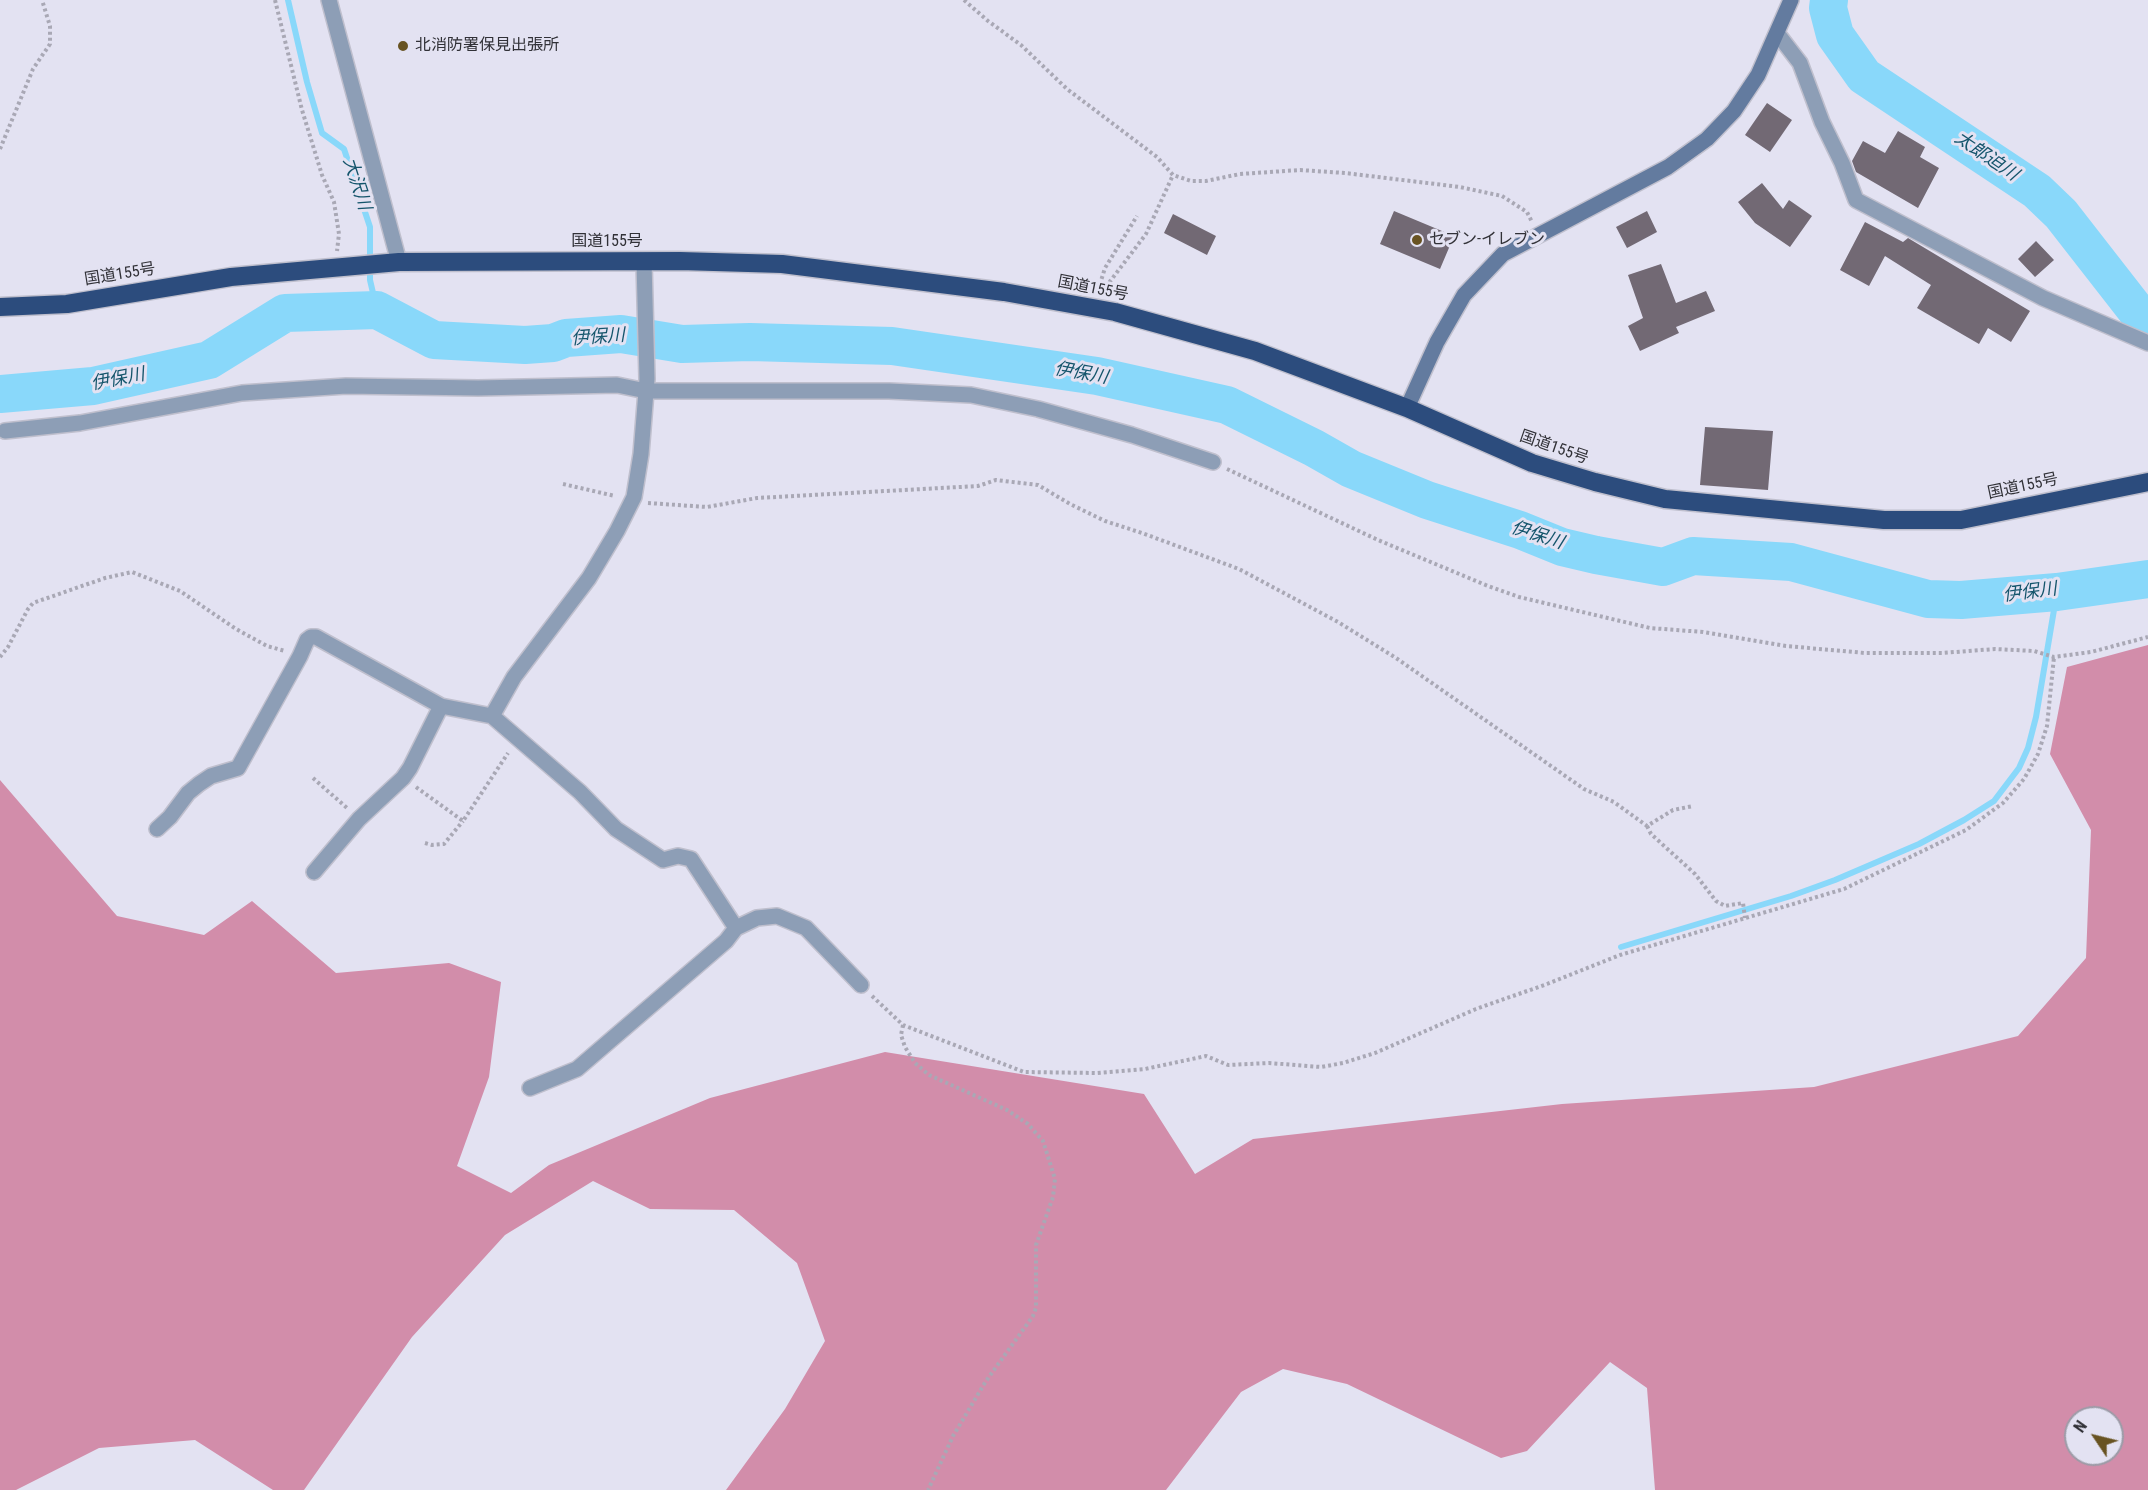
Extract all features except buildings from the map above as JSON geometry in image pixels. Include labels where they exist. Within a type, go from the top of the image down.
[{"type":"highway","name":"国道155号","points":[[0,308],[67,304],[231,277],[399,262],[782,264],[1004,292],[1099,309],[1254,351],[1407,408],[1532,463],[1595,482],[1677,501],[1884,520],[1961,520],[2148,482]]},
{"type":"street","points":[[329,0],[399,262]]},
{"type":"street","points":[[1407,408],[1437,342],[1464,295],[1503,254],[1668,167],[1707,139],[1734,111],[1758,75],[1791,0]]},
{"type":"street","points":[[1777,33],[1800,63],[1822,123],[1842,163],[1856,200],[2043,298],[2148,343]]},
{"type":"street","points":[[492,716],[514,677],[589,578],[617,531],[632,500],[641,454],[646,385],[644,262]]},
{"type":"street","points":[[5,431],[80,423],[242,393],[346,386],[478,388],[646,385],[889,390],[971,394],[1038,409],[1132,435],[1213,462]]},
{"type":"street","points":[[157,829],[170,817],[188,793],[199,784],[211,776],[238,768],[307,640],[316,637],[441,706],[492,716],[548,767],[580,792],[616,829],[663,860],[678,856],[691,859],[735,928]]},
{"type":"street","points":[[314,872],[358,819],[403,778],[441,706]]},
{"type":"street","points":[[530,1088],[577,1069],[726,941],[735,928],[757,918],[777,916],[806,928],[861,985]]},
{"type":"path","points":[[0,148],[33,69],[50,44],[50,26],[42,0]]},
{"type":"path","points":[[275,0],[302,110],[322,175],[334,202],[339,234],[337,252],[339,266]]},
{"type":"path","points":[[964,0],[1021,45],[1066,89],[1157,157],[1173,175],[1191,181],[1206,181],[1240,174],[1300,170],[1460,187],[1502,196],[1527,212],[1538,235]]},
{"type":"path","points":[[1099,309],[1103,290],[1146,234],[1173,175]]},
{"type":"path","points":[[1103,290],[1100,284],[1105,268],[1137,216]]},
{"type":"path","points":[[1213,462],[1378,540],[1488,586],[1519,597],[1650,628],[1703,632],[1786,646],[1865,653],[2014,650],[2034,651],[2054,657],[2091,652],[2148,637]]},
{"type":"path","points":[[563,484],[657,504],[707,507],[757,498],[968,487],[996,480],[1038,485],[1105,521],[1239,569],[1338,622],[1396,658],[1584,789],[1614,802],[1647,826],[1651,834],[1695,874],[1716,901],[1725,906],[1743,903],[1745,918]]},
{"type":"path","points":[[0,657],[8,647],[27,609],[33,603],[105,578],[132,572],[147,576],[180,591],[236,629],[267,646],[300,656]]},
{"type":"path","points":[[861,985],[903,1025],[1024,1072],[1097,1073],[1145,1069],[1206,1056],[1228,1065],[1269,1063],[1321,1067],[1375,1053],[1476,1009],[1620,955],[1844,889],[1966,830],[2003,803],[2024,779],[2038,754],[2047,726],[2054,657]]},
{"type":"path","points":[[425,843],[444,844],[463,821],[518,738]]},
{"type":"path","points":[[313,778],[358,819]]},
{"type":"path","points":[[403,778],[463,821]]},
{"type":"path","points":[[1647,826],[1673,810],[1693,806]]},
{"type":"path","points":[[903,1025],[901,1035],[905,1047],[915,1063],[929,1075],[1007,1110],[1028,1124],[1043,1141],[1055,1179],[1053,1197],[1036,1245],[1036,1308],[1033,1316],[986,1381],[953,1436],[928,1490]]},
{"type":"shaded area","points":[[2148,645],[2148,1490],[1655,1490],[1647,1388],[1610,1362],[1527,1451],[1501,1458],[1347,1384],[1283,1369],[1241,1392],[1166,1490],[726,1490],[785,1409],[825,1341],[797,1263],[734,1210],[650,1209],[593,1181],[505,1235],[412,1337],[304,1490],[273,1490],[195,1440],[99,1448],[16,1490],[0,1490],[0,780],[117,916],[204,935],[252,901],[336,973],[449,963],[501,982],[489,1077],[457,1166],[511,1193],[549,1165],[710,1098],[885,1052],[1144,1094],[1195,1174],[1253,1139],[1562,1104],[1814,1087],[2018,1036],[2086,958],[2091,830],[2050,754],[2067,667]]},
{"type":"waterway","name":"大沢川","points":[[288,0],[307,82],[322,133],[344,149],[370,227],[370,280],[377,310]]},
{"type":"waterway","name":"太郎迫川","points":[[1829,0],[1828,8],[1835,35],[1864,76],[2037,191],[2061,214],[2146,323]]},
{"type":"waterway","name":"伊保川","points":[[0,394],[93,386],[209,360],[285,313],[377,310],[434,340],[525,345],[553,343],[566,338],[621,334],[682,344],[750,342],[892,346],[1097,376],[1227,405],[1351,469],[1427,500],[1520,530],[1562,547],[1596,555],[1663,567],[1693,556],[1791,562],[1928,599],[1961,600],[2057,592],[2148,579]]},
{"type":"waterway","points":[[1621,947],[1791,896],[1835,880],[1919,844],[1994,801],[2019,768],[2028,748],[2036,717],[2057,592]]},
{"type":"place","name":"北消防署保見出張所","points":[[403,46]]},
{"type":"place","name":"セブン-イレブン","points":[[1417,240]]}]
